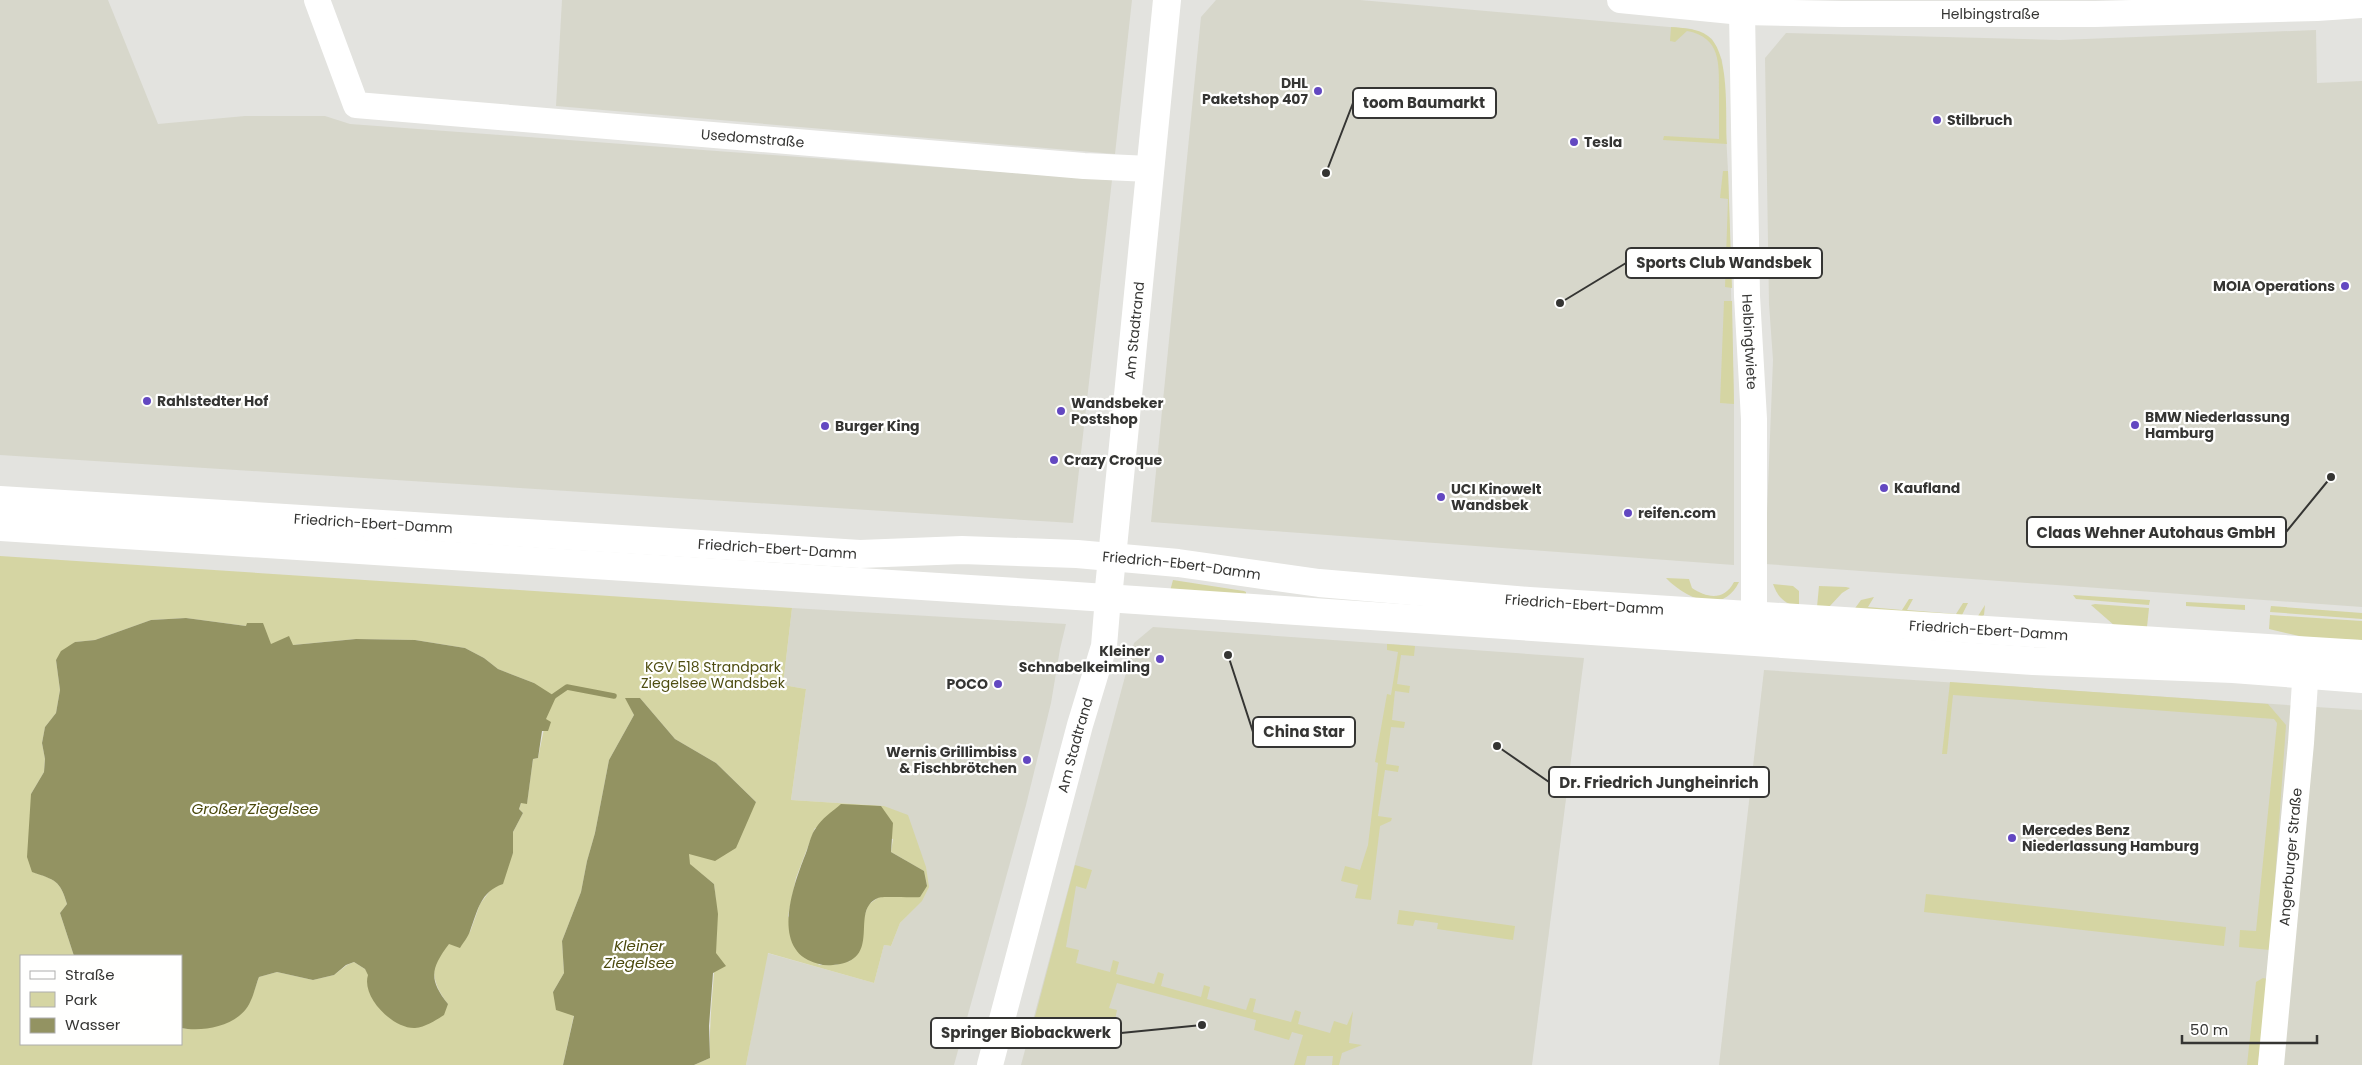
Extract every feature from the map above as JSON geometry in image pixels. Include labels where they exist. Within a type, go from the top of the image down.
[{"type":"main road","name":"Am Stadtrand","points":[[1108,598],[1167,0]]},
{"type":"main road","name":"Friedrich-Ebert-Damm","points":[[0,500],[860,554],[1009,550],[1111,557],[1386,589],[1754,615],[2306,662],[2362,679]]},
{"type":"main road","name":"Friedrich-Ebert-Damm","points":[[0,527],[1108,598],[2033,661],[2306,662],[2362,654]]},
{"type":"street","name":"Usedomstraße","points":[[317,0],[356,105],[1084,166],[1150,169]]},
{"type":"street","name":"Helbingstraße","points":[[1620,0],[1742,12],[1843,14],[2095,14],[2362,5]]},
{"type":"street","name":"Helbingtwiete","points":[[1742,12],[1747,296],[1754,419],[1754,642]]},
{"type":"street","name":"Am Stadtrand","points":[[990,1065],[1080,725],[1104,646],[1108,598]]},
{"type":"street","name":"Angerburger Straße","points":[[2271,1065],[2301,742],[2306,662]]},
{"type":"shaded area","points":[[0,0],[108,0],[158,124],[245,116],[325,116],[350,124],[1112,180],[1073,523],[0,455]]},
{"type":"shaded area","points":[[562,0],[1132,0],[1115,154],[556,106]]},
{"type":"shaded area","points":[[1216,0],[1360,0],[1692,29],[1712,39],[1722,60],[1728,171],[1734,404],[1734,565],[1151,522],[1201,17]]},
{"type":"shaded area","points":[[2316,30],[2317,83],[2362,81],[2362,607],[1765,564],[1773,360],[1769,304],[1765,58],[1786,33],[2060,40]]},
{"type":"shaded area","points":[[792,608],[1066,624],[1051,703],[1026,805],[954,1065],[746,1065],[767,953],[874,983],[884,945],[891,946],[900,923],[921,901],[884,806],[791,800],[806,689],[783,685]]},
{"type":"shaded area","points":[[1153,627],[1584,658],[1532,1065],[1021,1065],[1134,643]]},
{"type":"shaded area","name":"Mercedes Benz Niederlassung Hamburg","points":[[1764,670],[2362,710],[2362,1065],[1719,1065]]},
{"type":"green space","points":[[1671,27],[1699,31],[1708,36],[1715,44],[1724,71],[1727,144],[1663,140],[1664,136],[1719,139],[1719,72],[1716,53],[1706,39],[1698,34],[1687,31],[1675,42],[1670,41]]},
{"type":"green space","points":[[1723,171],[1728,171],[1732,288],[1725,287],[1728,199],[1720,198]]},
{"type":"green space","points":[[1724,301],[1732,301],[1734,404],[1720,403]]},
{"type":"green space","name":"KGV 518 Strandpark Ziegelsee Wandsbek","points":[[0,556],[792,608],[783,685],[806,689],[791,800],[884,806],[908,815],[926,867],[929,887],[922,901],[900,923],[891,946],[884,945],[874,983],[768,953],[746,1065],[694,1065],[710,1058],[716,949],[716,906],[714,884],[689,864],[689,853],[756,802],[716,763],[675,739],[640,698],[626,698],[634,715],[609,760],[581,892],[562,941],[564,973],[553,992],[574,1015],[563,1065],[0,1065]],"holes":[[[186,618],[246,626],[271,644],[293,645],[356,639],[415,640],[465,648],[484,658],[498,669],[534,683],[546,719],[538,758],[533,759],[527,803],[521,803],[519,809],[523,813],[513,832],[513,853],[480,904],[470,932],[448,944],[441,951],[437,959],[434,974],[435,981],[448,1004],[369,975],[365,969],[354,962],[334,975],[313,980],[277,972],[259,977],[252,997],[245,1009],[225,1020],[197,1027],[182,1028],[182,1045],[20,1045],[20,955],[74,955],[60,913],[67,904],[62,890],[52,879],[33,872],[31,794],[44,772],[45,759],[42,743],[45,727],[56,713],[60,690],[56,660],[75,642],[95,640],[151,620]],[[815,828],[893,839],[891,852],[924,871],[927,885],[919,897],[879,897],[868,905],[850,961],[835,965],[819,965],[788,916],[796,878]]]},
{"type":"green space","points":[[1666,578],[1689,579],[1692,588],[1709,596],[1720,595],[1730,588],[1734,582],[1739,582],[1724,599],[1714,601],[1693,597],[1683,592]]},
{"type":"green space","points":[[1173,580],[1244,591],[1246,595],[1170,591]]},
{"type":"green space","points":[[1773,584],[1793,586],[1799,591],[1799,607],[1783,600]]},
{"type":"green space","points":[[1819,586],[1850,588],[1842,593],[1829,607],[1817,607]]},
{"type":"green space","points":[[2073,595],[2150,600],[2149,605],[2076,599]]},
{"type":"green space","points":[[1874,597],[1868,607],[1902,610],[1909,599],[1913,599],[1907,610],[1956,614],[1963,603],[1968,603],[1962,615],[1978,616],[1985,605],[1984,615],[1974,620],[1853,611],[1861,600]]},
{"type":"green space","points":[[2186,602],[2245,605],[2245,610],[2186,606]]},
{"type":"green space","points":[[2091,605],[2149,608],[2147,627],[2115,626]]},
{"type":"green space","points":[[2271,606],[2362,613],[2362,619],[2270,612]]},
{"type":"green space","points":[[2270,615],[2362,621],[2362,640],[2308,638],[2269,629]]},
{"type":"green space","points":[[1387,644],[1415,646],[1414,656],[1401,655],[1397,684],[1410,686],[1409,693],[1395,691],[1392,720],[1405,722],[1404,728],[1391,727],[1386,764],[1399,766],[1398,772],[1385,770],[1378,816],[1392,818],[1391,821],[1380,826],[1371,900],[1355,898],[1358,885],[1341,881],[1345,866],[1360,870],[1368,845],[1378,763],[1375,762],[1387,694],[1391,695],[1398,652],[1387,650]]},
{"type":"green space","points":[[1950,682],[2268,704],[2286,725],[2270,950],[2239,947],[2240,930],[2256,931],[2277,723],[2274,719],[1953,695],[1947,754],[1942,754]]},
{"type":"green space","points":[[1075,865],[1092,870],[1086,889],[1076,886],[1066,947],[1079,950],[1076,963],[1110,972],[1113,960],[1119,962],[1116,974],[1154,984],[1158,972],[1164,974],[1161,986],[1201,997],[1204,985],[1210,987],[1207,999],[1246,1010],[1250,998],[1256,999],[1253,1012],[1291,1022],[1295,1010],[1301,1012],[1298,1024],[1330,1033],[1334,1021],[1347,1025],[1353,1011],[1349,1043],[1362,1045],[1342,1053],[1339,1065],[1332,1065],[1333,1056],[1307,1056],[1305,1065],[1294,1065],[1303,1035],[1292,1032],[1289,1040],[1254,1030],[1256,1020],[1117,983],[1109,1008],[1117,1010],[1115,1020],[1107,1018],[1101,1036],[1089,1033],[1086,1042],[1035,1017]]},
{"type":"green space","points":[[1926,894],[2226,927],[2224,946],[1924,912]]},
{"type":"green space","points":[[1399,910],[1515,926],[1513,940],[1437,929],[1438,923],[1415,920],[1413,926],[1397,924]]},
{"type":"green space","points":[[2263,978],[2267,979],[2258,1065],[2247,1065],[2256,982]]},
{"type":"water","name":"Großer Ziegelsee","points":[[186,618],[246,626],[247,623],[263,623],[271,644],[289,636],[293,645],[356,639],[415,640],[465,648],[484,658],[498,669],[534,683],[556,697],[546,719],[551,722],[548,731],[542,731],[538,758],[533,759],[527,804],[521,803],[519,809],[523,813],[513,832],[513,853],[503,884],[495,887],[485,897],[460,948],[449,944],[438,960],[434,974],[437,987],[448,1004],[444,1015],[431,1023],[415,1028],[397,1023],[374,1002],[369,993],[368,975],[365,969],[354,962],[346,965],[334,975],[313,980],[277,972],[259,977],[246,1009],[233,1020],[216,1027],[182,1028],[182,955],[74,955],[60,913],[67,904],[62,890],[51,879],[32,872],[27,857],[31,794],[44,772],[45,759],[42,743],[45,727],[56,713],[60,690],[56,660],[61,651],[75,642],[95,640],[151,620]]},
{"type":"water","name":"Kleiner Ziegelsee","points":[[625,698],[640,698],[675,739],[716,763],[756,802],[736,848],[715,861],[689,854],[690,864],[714,884],[718,914],[716,953],[726,966],[713,973],[709,1026],[710,1058],[694,1065],[563,1065],[574,1016],[556,1010],[553,992],[564,973],[562,941],[581,892],[609,760],[634,715]]},
{"type":"water","points":[[841,804],[881,806],[893,823],[891,852],[924,871],[927,886],[920,897],[881,897],[870,904],[866,913],[862,945],[858,955],[849,961],[833,965],[823,965],[808,960],[797,951],[791,939],[789,910],[792,894],[813,833],[821,821]]},
{"type":"waterway","points":[[554,696],[567,687],[614,696]]},
{"type":"place","name":"DHL Paketshop 407","points":[[1318,91]]},
{"type":"place","name":"Stilbruch","points":[[1937,120]]},
{"type":"place","name":"Tesla","points":[[1574,142]]},
{"type":"place","name":"toom Baumarkt","points":[[1326,173]]},
{"type":"place","name":"MOIA Operations","points":[[2345,286]]},
{"type":"place","name":"Sports Club Wandsbek","points":[[1560,303]]},
{"type":"place","name":"Rahlstedter Hof","points":[[147,401]]},
{"type":"place","name":"Wandsbeker Postshop","points":[[1061,411]]},
{"type":"place","name":"BMW Niederlassung Hamburg","points":[[2135,425]]},
{"type":"place","name":"Burger King","points":[[825,426]]},
{"type":"place","name":"Crazy Croque","points":[[1054,460]]},
{"type":"place","name":"Claas Wehner Autohaus GmbH","points":[[2331,477]]},
{"type":"place","name":"Kaufland","points":[[1884,488]]},
{"type":"place","name":"UCI Kinowelt Wandsbek","points":[[1441,497]]},
{"type":"place","name":"reifen.com","points":[[1628,513]]},
{"type":"place","name":"China Star","points":[[1228,655]]},
{"type":"place","name":"Kleiner Schnabelkeimling","points":[[1160,659]]},
{"type":"place","name":"POCO","points":[[998,684]]},
{"type":"place","name":"Dr. Friedrich Jungheinrich","points":[[1497,746]]},
{"type":"place","name":"Wernis Grillimbiss & Fischbrötchen","points":[[1027,760]]},
{"type":"place","name":"Mercedes Benz Niederlassung Hamburg","points":[[2012,838]]},
{"type":"place","name":"Springer Biobackwerk","points":[[1202,1025]]}]
